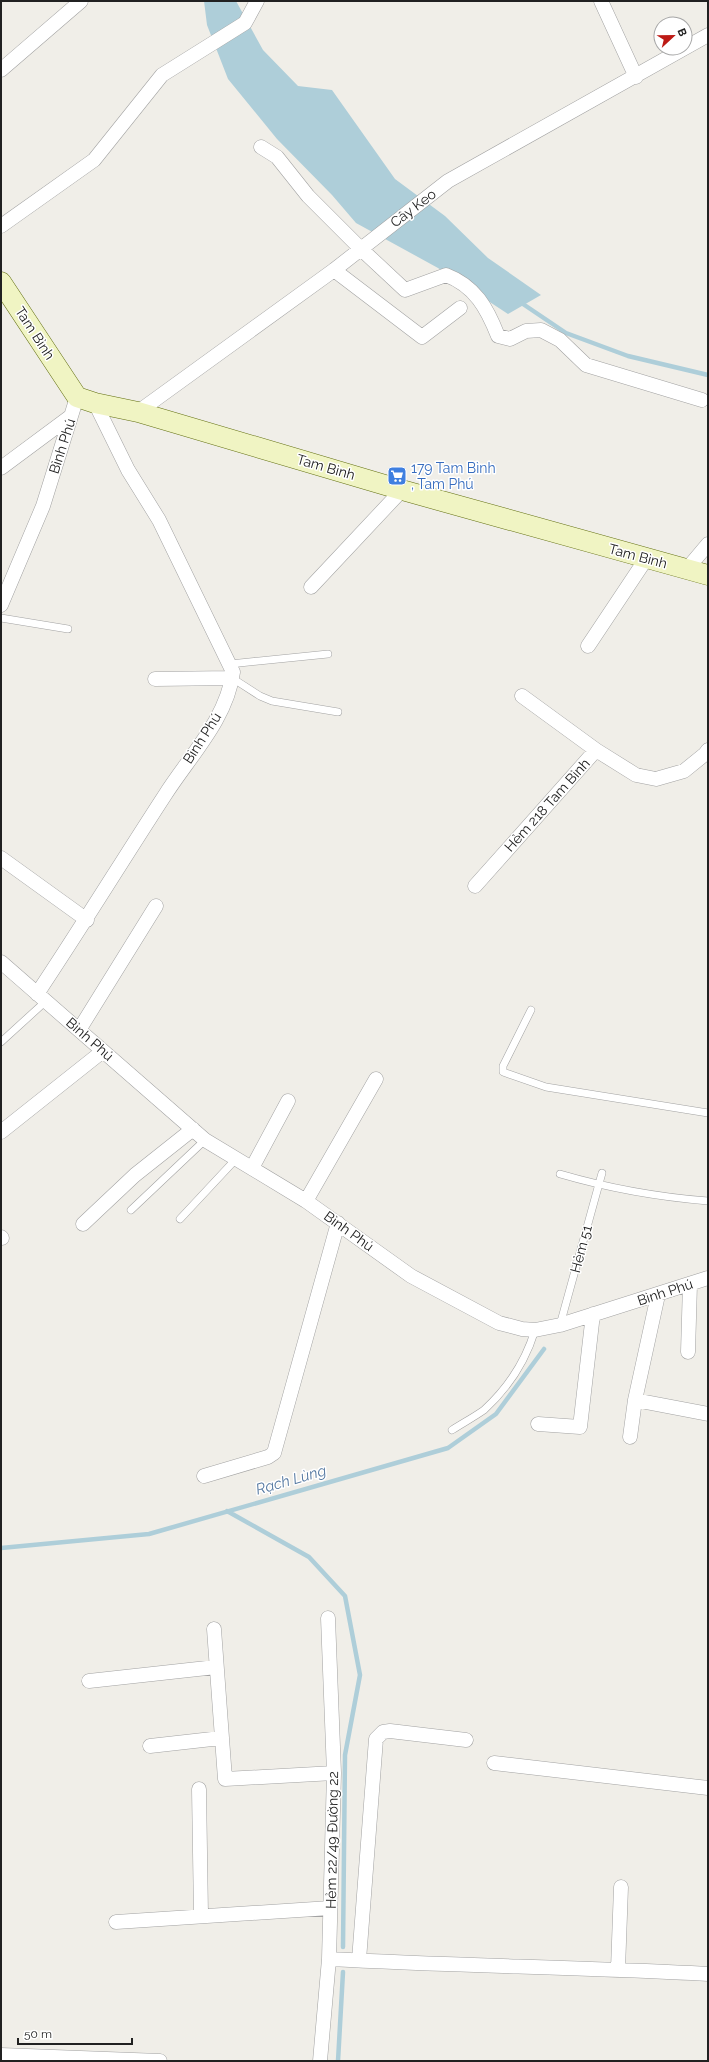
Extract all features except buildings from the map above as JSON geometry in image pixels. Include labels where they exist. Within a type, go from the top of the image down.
[{"type":"main road","name":"Tam Bình","points":[[1,282],[86,400],[138,412],[402,490],[708,575]]},
{"type":"street","points":[[1,70],[81,1]]},
{"type":"street","points":[[1,226],[94,160],[162,75],[245,23],[257,1]]},
{"type":"street","points":[[601,1],[636,77]]},
{"type":"street","name":"Cây Keo","points":[[138,412],[334,270],[360,248],[454,177],[636,77],[708,35]]},
{"type":"street","points":[[261,147],[277,157],[308,196],[405,290],[446,275],[460,280],[467,289],[479,297],[498,336],[510,339],[526,331],[541,330],[560,340],[586,365],[702,400]]},
{"type":"street","points":[[334,270],[422,337],[460,308]]},
{"type":"street","points":[[86,400],[159,520],[231,671],[155,679]]},
{"type":"street","name":"Bình Phú","points":[[1,606],[43,506],[71,416],[86,400]]},
{"type":"street","points":[[1,468],[71,416]]},
{"type":"street","points":[[311,587],[402,490]]},
{"type":"street","points":[[687,568],[708,544]]},
{"type":"street","points":[[588,646],[646,559]]},
{"type":"street","name":"Bình Phú","points":[[42,998],[87,920],[165,795],[220,713],[231,671]]},
{"type":"street","points":[[522,696],[596,750]]},
{"type":"street","name":"Hẻm 218 Tam Bình","points":[[475,886],[596,750],[636,775],[656,779],[684,771],[706,754],[708,750]]},
{"type":"street","points":[[1,858],[87,920]]},
{"type":"street","points":[[80,1030],[156,906]]},
{"type":"street","name":"Bình Phú","points":[[1,962],[205,1140],[306,1201],[411,1276],[499,1323],[522,1329],[535,1330],[560,1325],[708,1278]]},
{"type":"street","points":[[1,1132],[103,1051]]},
{"type":"street","points":[[306,1201],[376,1079]]},
{"type":"street","points":[[252,1168],[288,1101]]},
{"type":"street","points":[[83,1224],[135,1175],[193,1129]]},
{"type":"street","points":[[204,1476],[268,1457],[274,1453],[338,1223]]},
{"type":"street","points":[[688,1352],[690,1284]]},
{"type":"street","points":[[630,1438],[635,1400],[658,1294]]},
{"type":"street","points":[[538,1424],[580,1427],[593,1314]]},
{"type":"street","points":[[635,1400],[708,1414]]},
{"type":"street","name":"Hẻm 22/49 Đường 22","points":[[320,2061],[329,1959],[334,1773],[328,1618]]},
{"type":"street","points":[[214,1629],[225,1779],[334,1773]]},
{"type":"street","points":[[89,1681],[216,1667]]},
{"type":"street","points":[[359,1960],[376,1739],[383,1732],[390,1731],[466,1740]]},
{"type":"street","points":[[150,1746],[222,1738]]},
{"type":"street","points":[[494,1763],[708,1788]]},
{"type":"street","points":[[199,1789],[201,1915]]},
{"type":"street","points":[[618,1969],[621,1887]]},
{"type":"street","points":[[116,1922],[201,1915],[330,1908]]},
{"type":"street","points":[[329,1959],[450,1965],[618,1969],[708,1974]]},
{"type":"street","points":[[1,2055],[64,2059],[160,2061]]},
{"type":"lane","points":[[1,618],[68,629]]},
{"type":"lane","points":[[231,671],[328,654]]},
{"type":"lane","points":[[231,671],[272,701],[338,712]]},
{"type":"lane","points":[[1,1042],[42,998]]},
{"type":"lane","points":[[531,1010],[503,1066],[503,1072],[546,1087],[708,1113]]},
{"type":"lane","points":[[131,1210],[205,1140]]},
{"type":"lane","points":[[180,1219],[236,1159]]},
{"type":"lane","name":"Hẻm 51","points":[[560,1325],[602,1173]]},
{"type":"lane","points":[[560,1174],[598,1186],[682,1199],[708,1201]]},
{"type":"lane","points":[[452,1430],[483,1410],[507,1384],[528,1352],[535,1330]]},
{"type":"water","points":[[204,1],[236,1],[263,50],[298,86],[332,90],[395,179],[445,216],[488,258],[541,295],[508,314],[438,268],[356,223],[332,195],[277,139],[228,79],[207,25]]},
{"type":"waterway","points":[[520,302],[566,333],[628,356],[708,375]]},
{"type":"waterway","name":"Rạch Lùng","points":[[1,1548],[149,1534],[448,1448],[496,1414],[544,1349]]},
{"type":"waterway","points":[[227,1511],[309,1557],[345,1596],[360,1675],[345,1755],[343,1947]]},
{"type":"waterway","points":[[338,2061],[343,1972]]},
{"type":"place","name":"179 Tam Bình , Tam Phú","points":[[397,476]]}]
